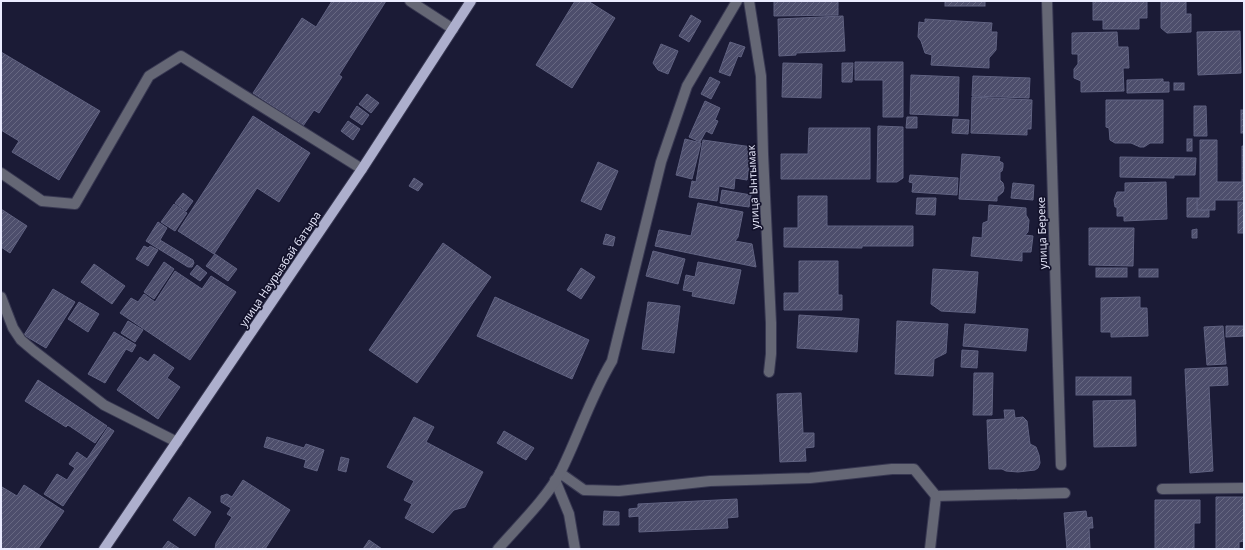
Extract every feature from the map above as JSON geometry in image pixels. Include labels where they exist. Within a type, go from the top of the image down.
[{"type":"main road","name":"улица Наурызбай батыра","points":[[104,549],[362,169],[472,1]]},
{"type":"street","points":[[410,1],[453,29]]},
{"type":"street","points":[[498,549],[546,494],[558,476],[601,378],[612,361],[661,162],[687,86],[737,1]]},
{"type":"street","name":"улица Ынтымак","points":[[749,1],[761,76],[771,322],[771,354],[769,372]]},
{"type":"street","name":"улица Береке","points":[[1047,1],[1061,465]]},
{"type":"street","points":[[1,172],[42,201],[75,204],[149,76],[181,56],[362,169]]},
{"type":"street","points":[[1,297],[13,328],[21,340],[104,405],[177,442]]},
{"type":"street","points":[[558,476],[584,490],[619,491],[710,481],[810,478],[892,469],[914,470],[936,496],[930,549]]},
{"type":"street","points":[[558,476],[569,514],[575,549]]},
{"type":"street","points":[[1162,489],[1244,488]]},
{"type":"street","points":[[936,496],[1065,493]]},
{"type":"building","points":[[332,1],[386,1],[339,75],[342,77],[319,113],[314,110],[303,126],[253,93],[302,18],[316,27]]},
{"type":"building","points":[[575,1],[588,1],[615,18],[572,88],[536,65]]},
{"type":"building","points":[[774,1],[838,1],[838,15],[774,16]]},
{"type":"building","points":[[945,1],[985,1],[985,6],[945,6]]},
{"type":"building","points":[[1093,1],[1147,1],[1147,18],[1139,18],[1139,29],[1103,29],[1103,20],[1093,20]]},
{"type":"building","points":[[1161,1],[1186,1],[1186,14],[1191,14],[1191,32],[1167,33],[1161,28]]},
{"type":"building","points":[[691,15],[701,21],[689,42],[679,36]]},
{"type":"building","points":[[843,16],[845,51],[796,53],[796,55],[779,56],[778,19]]},
{"type":"building","points":[[925,19],[992,23],[991,32],[997,32],[996,50],[989,58],[989,68],[931,65],[932,55],[925,53],[918,37],[919,22],[925,23]]},
{"type":"building","points":[[1240,31],[1241,73],[1198,75],[1197,32]]},
{"type":"building","points":[[1117,32],[1118,47],[1128,47],[1129,68],[1123,68],[1124,91],[1081,92],[1081,81],[1074,78],[1074,69],[1078,64],[1078,54],[1072,54],[1072,33]]},
{"type":"building","points":[[730,42],[745,47],[741,57],[738,56],[730,76],[719,72]]},
{"type":"building","points":[[661,44],[678,51],[668,74],[658,70],[653,63]]},
{"type":"building","points":[[1,52],[100,111],[59,180],[12,152],[19,141],[1,130]]},
{"type":"building","points":[[855,62],[903,62],[903,117],[883,117],[883,80],[855,80]]},
{"type":"building","points":[[783,63],[822,64],[821,98],[782,97]]},
{"type":"building","points":[[842,63],[853,63],[852,82],[842,82]]},
{"type":"building","points":[[911,75],[959,77],[958,116],[910,114]]},
{"type":"building","points":[[973,76],[1030,78],[1029,98],[972,96]]},
{"type":"building","points":[[710,77],[720,82],[711,99],[701,94]]},
{"type":"building","points":[[1163,79],[1163,82],[1169,82],[1169,92],[1127,93],[1127,80]]},
{"type":"building","points":[[1174,83],[1184,83],[1184,90],[1174,90]]},
{"type":"building","points":[[367,94],[379,103],[371,113],[359,104]]},
{"type":"building","points":[[972,97],[1032,100],[1031,129],[1027,129],[1027,135],[971,133]]},
{"type":"building","points":[[1106,100],[1163,100],[1163,143],[1150,143],[1144,147],[1140,147],[1131,143],[1115,143],[1110,140],[1109,128],[1106,127]]},
{"type":"building","points":[[705,101],[720,108],[715,120],[718,121],[712,134],[706,131],[700,142],[689,137]]},
{"type":"building","points":[[357,106],[369,115],[362,125],[350,117]]},
{"type":"building","points":[[1194,106],[1206,106],[1207,136],[1194,136]]},
{"type":"building","points":[[1241,110],[1244,110],[1244,133],[1241,133]]},
{"type":"building","points":[[253,116],[310,153],[279,202],[257,188],[214,254],[178,231]]},
{"type":"building","points":[[907,117],[917,117],[917,128],[906,128]]},
{"type":"building","points":[[953,119],[969,120],[968,134],[952,133]]},
{"type":"building","points":[[348,121],[360,129],[353,140],[341,131]]},
{"type":"building","points":[[878,126],[903,127],[903,178],[897,182],[877,182]]},
{"type":"building","points":[[809,128],[870,128],[870,179],[781,179],[781,154],[808,154]]},
{"type":"building","points":[[685,139],[701,143],[692,179],[676,175]]},
{"type":"building","points":[[1187,139],[1192,139],[1192,151],[1187,151]]},
{"type":"building","points":[[703,140],[752,147],[747,180],[735,178],[734,189],[719,186],[717,201],[689,197],[692,181],[696,182]]},
{"type":"building","points":[[1200,140],[1217,140],[1217,182],[1242,182],[1242,146],[1244,146],[1244,200],[1215,200],[1215,210],[1197,210],[1197,198],[1200,198]]},
{"type":"building","points":[[962,154],[1000,157],[999,161],[1003,163],[1003,167],[1002,171],[1000,172],[1000,180],[1003,183],[1004,188],[1003,192],[997,197],[997,201],[959,199]]},
{"type":"building","points":[[1120,157],[1196,158],[1195,175],[1174,175],[1174,178],[1120,177]]},
{"type":"building","points":[[598,162],[618,171],[601,210],[581,201]]},
{"type":"building","points":[[910,175],[958,178],[957,195],[912,192],[913,183],[909,182]]},
{"type":"building","points":[[414,178],[423,184],[418,191],[409,186]]},
{"type":"building","points":[[1166,182],[1167,219],[1124,221],[1124,216],[1117,216],[1117,207],[1115,207],[1114,200],[1117,192],[1125,192],[1125,183]]},
{"type":"building","points":[[1013,183],[1034,185],[1033,200],[1011,198]]},
{"type":"building","points":[[722,190],[751,195],[749,207],[720,203]]},
{"type":"building","points":[[183,193],[193,201],[186,211],[175,203]]},
{"type":"building","points":[[798,196],[827,196],[827,226],[913,226],[913,246],[862,246],[862,248],[784,247],[784,228],[798,228]]},
{"type":"building","points":[[917,198],[936,198],[935,215],[916,214]]},
{"type":"building","points":[[1187,198],[1197,198],[1197,211],[1209,210],[1209,217],[1187,217]]},
{"type":"building","points":[[1238,202],[1244,202],[1244,233],[1238,233]]},
{"type":"building","points":[[698,203],[743,212],[738,237],[735,241],[752,244],[756,267],[655,246],[659,230],[691,236]]},
{"type":"building","points":[[174,204],[187,213],[175,231],[161,222]]},
{"type":"building","points":[[989,205],[1026,208],[1026,215],[1029,220],[1028,232],[1025,235],[1033,236],[1031,252],[1022,252],[1022,261],[971,256],[973,237],[982,238],[983,223],[988,221]]},
{"type":"building","points":[[1,209],[27,226],[10,253],[1,247]]},
{"type":"building","points":[[158,222],[167,228],[160,240],[193,260],[194,263],[192,267],[188,267],[146,241]]},
{"type":"building","points":[[1089,228],[1134,228],[1133,266],[1089,265]]},
{"type":"building","points":[[1197,229],[1197,238],[1192,238],[1192,230]]},
{"type":"building","points":[[606,234],[615,237],[613,246],[603,244]]},
{"type":"building","points":[[443,243],[491,277],[417,383],[369,350]]},
{"type":"building","points":[[144,246],[148,248],[150,246],[158,250],[148,266],[136,259]]},
{"type":"building","points":[[653,251],[685,259],[678,284],[646,276]]},
{"type":"building","points":[[215,254],[237,269],[228,281],[206,266]]},
{"type":"building","points":[[799,261],[838,261],[838,295],[842,295],[842,310],[784,310],[784,293],[799,293]]},
{"type":"building","points":[[164,262],[174,269],[154,299],[144,292]]},
{"type":"building","points":[[698,262],[741,270],[734,304],[692,296],[693,292],[683,290],[686,275],[695,277]]},
{"type":"building","points":[[94,264],[125,286],[112,304],[81,282]]},
{"type":"building","points":[[197,265],[207,273],[200,281],[190,274]]},
{"type":"building","points":[[581,268],[595,277],[581,299],[567,290]]},
{"type":"building","points":[[1096,268],[1127,268],[1127,277],[1096,277]]},
{"type":"building","points":[[933,269],[978,272],[975,313],[941,311],[931,304]]},
{"type":"building","points":[[1139,269],[1158,269],[1158,277],[1139,277]]},
{"type":"building","points":[[175,271],[202,289],[211,276],[236,292],[190,360],[120,313],[131,298],[138,302],[144,294],[155,302]]},
{"type":"building","points":[[53,289],[75,302],[46,348],[24,335]]},
{"type":"building","points":[[495,297],[589,340],[572,379],[477,336]]},
{"type":"building","points":[[1140,297],[1140,308],[1147,308],[1148,336],[1111,337],[1111,332],[1101,332],[1101,298]]},
{"type":"building","points":[[79,302],[99,314],[88,332],[68,319]]},
{"type":"building","points":[[648,302],[680,306],[674,353],[642,349]]},
{"type":"building","points":[[799,315],[859,319],[857,352],[797,348]]},
{"type":"building","points":[[128,321],[143,330],[135,342],[121,333]]},
{"type":"building","points":[[897,321],[948,324],[946,353],[934,359],[933,376],[895,374]]},
{"type":"building","points":[[965,324],[1028,329],[1026,351],[963,346]]},
{"type":"building","points":[[1223,326],[1226,364],[1207,365],[1204,327]]},
{"type":"building","points":[[1226,326],[1244,326],[1244,336],[1226,337]]},
{"type":"building","points":[[114,332],[136,345],[132,352],[126,349],[105,383],[88,374]]},
{"type":"building","points":[[962,350],[978,351],[977,368],[961,367]]},
{"type":"building","points":[[154,354],[174,368],[167,378],[180,387],[158,419],[117,390],[140,357],[148,362]]},
{"type":"building","points":[[1227,367],[1228,385],[1209,386],[1213,471],[1190,473],[1185,369]]},
{"type":"building","points":[[974,373],[993,373],[992,415],[973,415]]},
{"type":"building","points":[[1076,377],[1131,377],[1131,395],[1076,395]]},
{"type":"building","points":[[38,380],[107,426],[95,443],[68,425],[66,427],[25,401]]},
{"type":"building","points":[[801,393],[803,433],[814,433],[814,447],[805,448],[806,461],[780,462],[777,394]]},
{"type":"building","points":[[1135,400],[1136,446],[1094,447],[1093,401]]},
{"type":"building","points":[[1004,410],[1014,410],[1015,418],[1023,417],[1027,421],[1030,444],[1036,447],[1039,455],[1040,463],[1038,468],[1035,470],[1018,472],[1006,471],[1002,469],[989,469],[987,420],[1005,419]]},
{"type":"building","points":[[414,417],[434,427],[426,442],[483,472],[465,507],[454,510],[433,533],[405,518],[412,504],[404,500],[414,481],[387,467]]},
{"type":"building","points":[[108,427],[114,431],[63,506],[44,494],[57,474],[67,480],[75,468],[69,464],[77,452],[87,459]]},
{"type":"building","points":[[504,431],[534,448],[526,460],[497,443]]},
{"type":"building","points":[[267,437],[304,448],[306,444],[324,450],[317,471],[304,467],[306,460],[264,447]]},
{"type":"building","points":[[341,457],[349,459],[346,472],[338,470]]},
{"type":"building","points":[[243,480],[290,510],[265,549],[215,549],[216,543],[232,517],[227,514],[231,508],[221,502],[221,496],[227,494],[232,497]]},
{"type":"building","points":[[24,485],[64,511],[38,549],[1,549],[1,489],[2,487],[17,496]]},
{"type":"building","points":[[189,497],[211,512],[195,536],[173,520]]},
{"type":"building","points":[[1216,497],[1244,497],[1244,541],[1239,542],[1239,549],[1216,549]]},
{"type":"building","points":[[737,499],[738,517],[727,518],[728,528],[639,532],[639,516],[629,517],[629,509],[638,508],[638,504]]},
{"type":"building","points":[[1155,500],[1200,500],[1200,523],[1194,523],[1194,549],[1155,549]]},
{"type":"building","points":[[604,511],[619,512],[619,525],[603,525]]},
{"type":"building","points":[[1086,511],[1087,518],[1092,517],[1093,528],[1089,528],[1090,549],[1067,549],[1064,513]]},
{"type":"building","points":[[369,540],[382,549],[363,549]]},
{"type":"building","points":[[168,541],[180,549],[162,549]]}]
